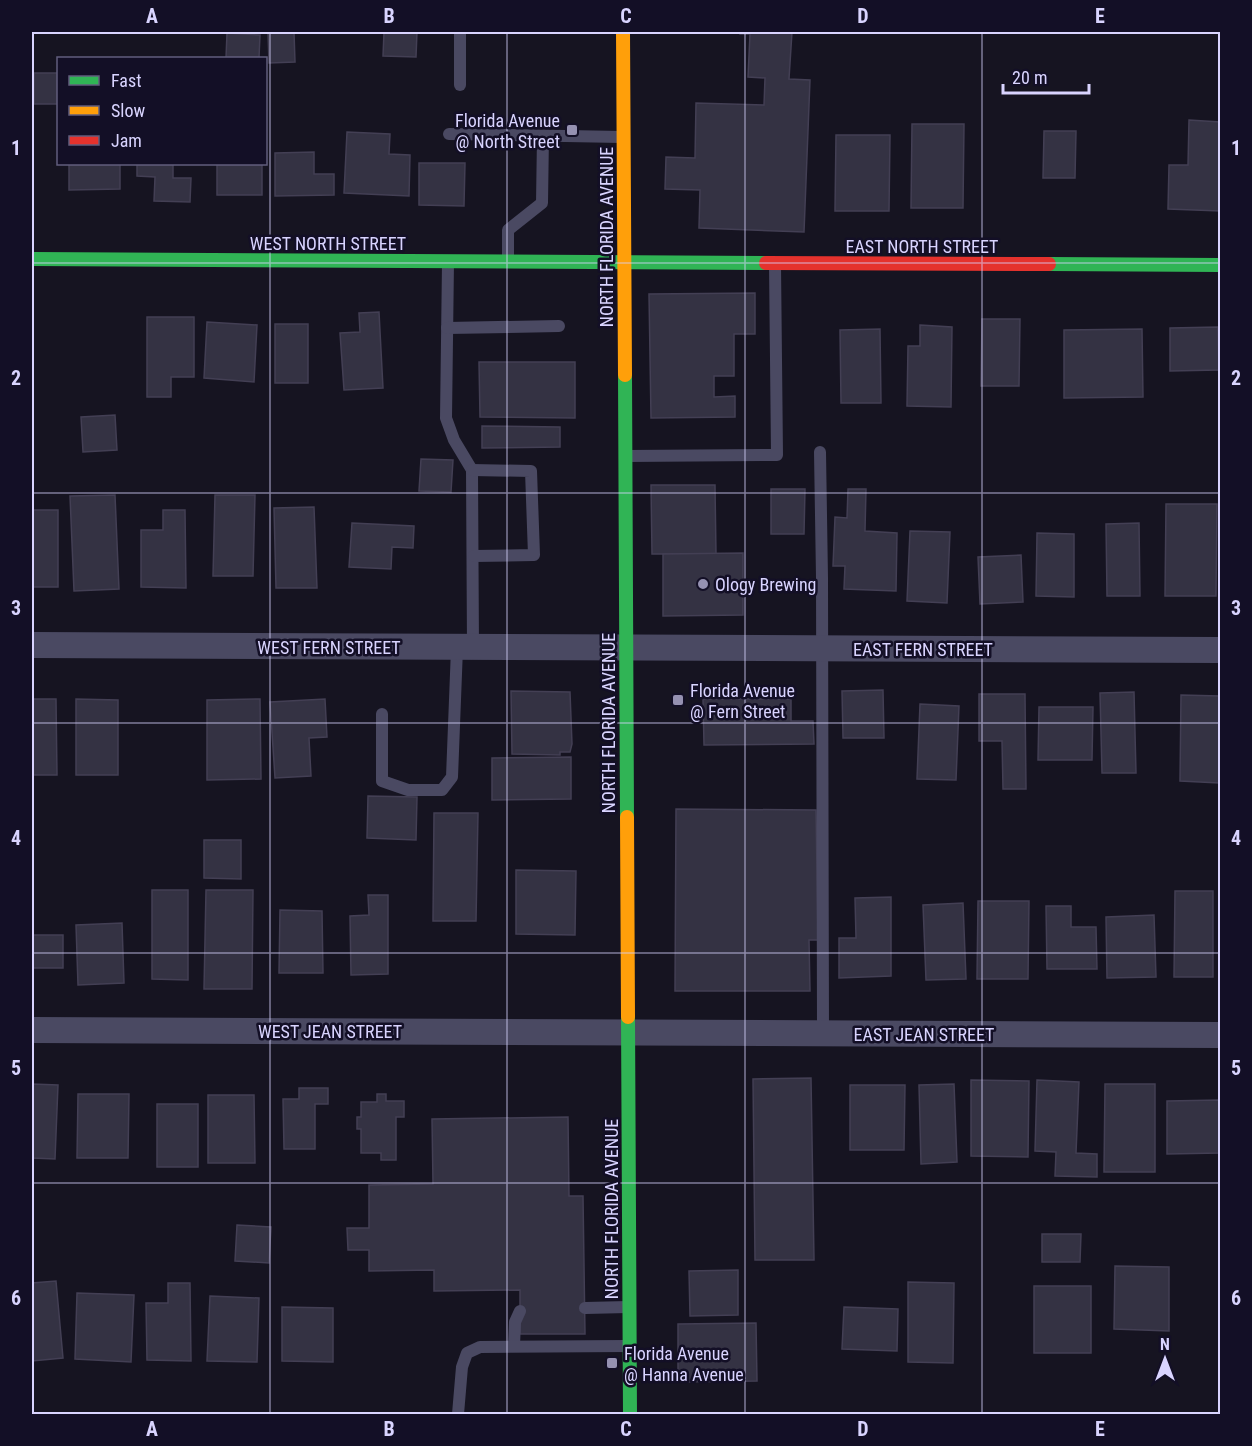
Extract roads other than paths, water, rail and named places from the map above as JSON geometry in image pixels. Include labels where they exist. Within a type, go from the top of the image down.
[{"type":"main road","name":"NORTH FLORIDA AVENUE","points":[[622,32],[630,1414]]},
{"type":"main road","name":"WEST NORTH STREET","points":[[32,259],[624,262]]},
{"type":"main road","name":"EAST NORTH STREET","points":[[624,262],[1221,265]]},
{"type":"street","name":"WEST FERN STREET","points":[[32,645],[626,648]]},
{"type":"street","name":"EAST FERN STREET","points":[[626,648],[1221,650]]},
{"type":"street","name":"WEST JEAN STREET","points":[[32,1030],[628,1033]]},
{"type":"street","name":"EAST JEAN STREET","points":[[628,1033],[1221,1035]]},
{"type":"lane","points":[[459,32],[459,85]]},
{"type":"lane","points":[[448,134],[623,136]]},
{"type":"lane","points":[[508,261],[508,230],[542,203],[543,136]]},
{"type":"lane","points":[[382,714],[382,781],[408,790],[442,790],[452,777],[474,556],[472,470],[454,440],[446,418],[448,261]]},
{"type":"lane","points":[[624,456],[777,455],[775,263]]},
{"type":"lane","points":[[447,328],[559,326]]},
{"type":"lane","points":[[820,452],[823,1034]]},
{"type":"lane","points":[[472,470],[531,471],[534,555],[474,556]]},
{"type":"lane","points":[[585,1308],[629,1307]]},
{"type":"lane","points":[[514,1346],[514,1322],[520,1311]]},
{"type":"lane","points":[[458,1414],[462,1367],[467,1353],[480,1347],[630,1346]]},
{"type":"place","name":"Florida Avenue @ North Street","points":[[572,130]]},
{"type":"place","name":"Ology Brewing","points":[[703,584]]},
{"type":"place","name":"Florida Avenue @ Fern Street","points":[[678,700]]},
{"type":"place","name":"Florida Avenue @ Hanna Avenue","points":[[612,1363]]}]
